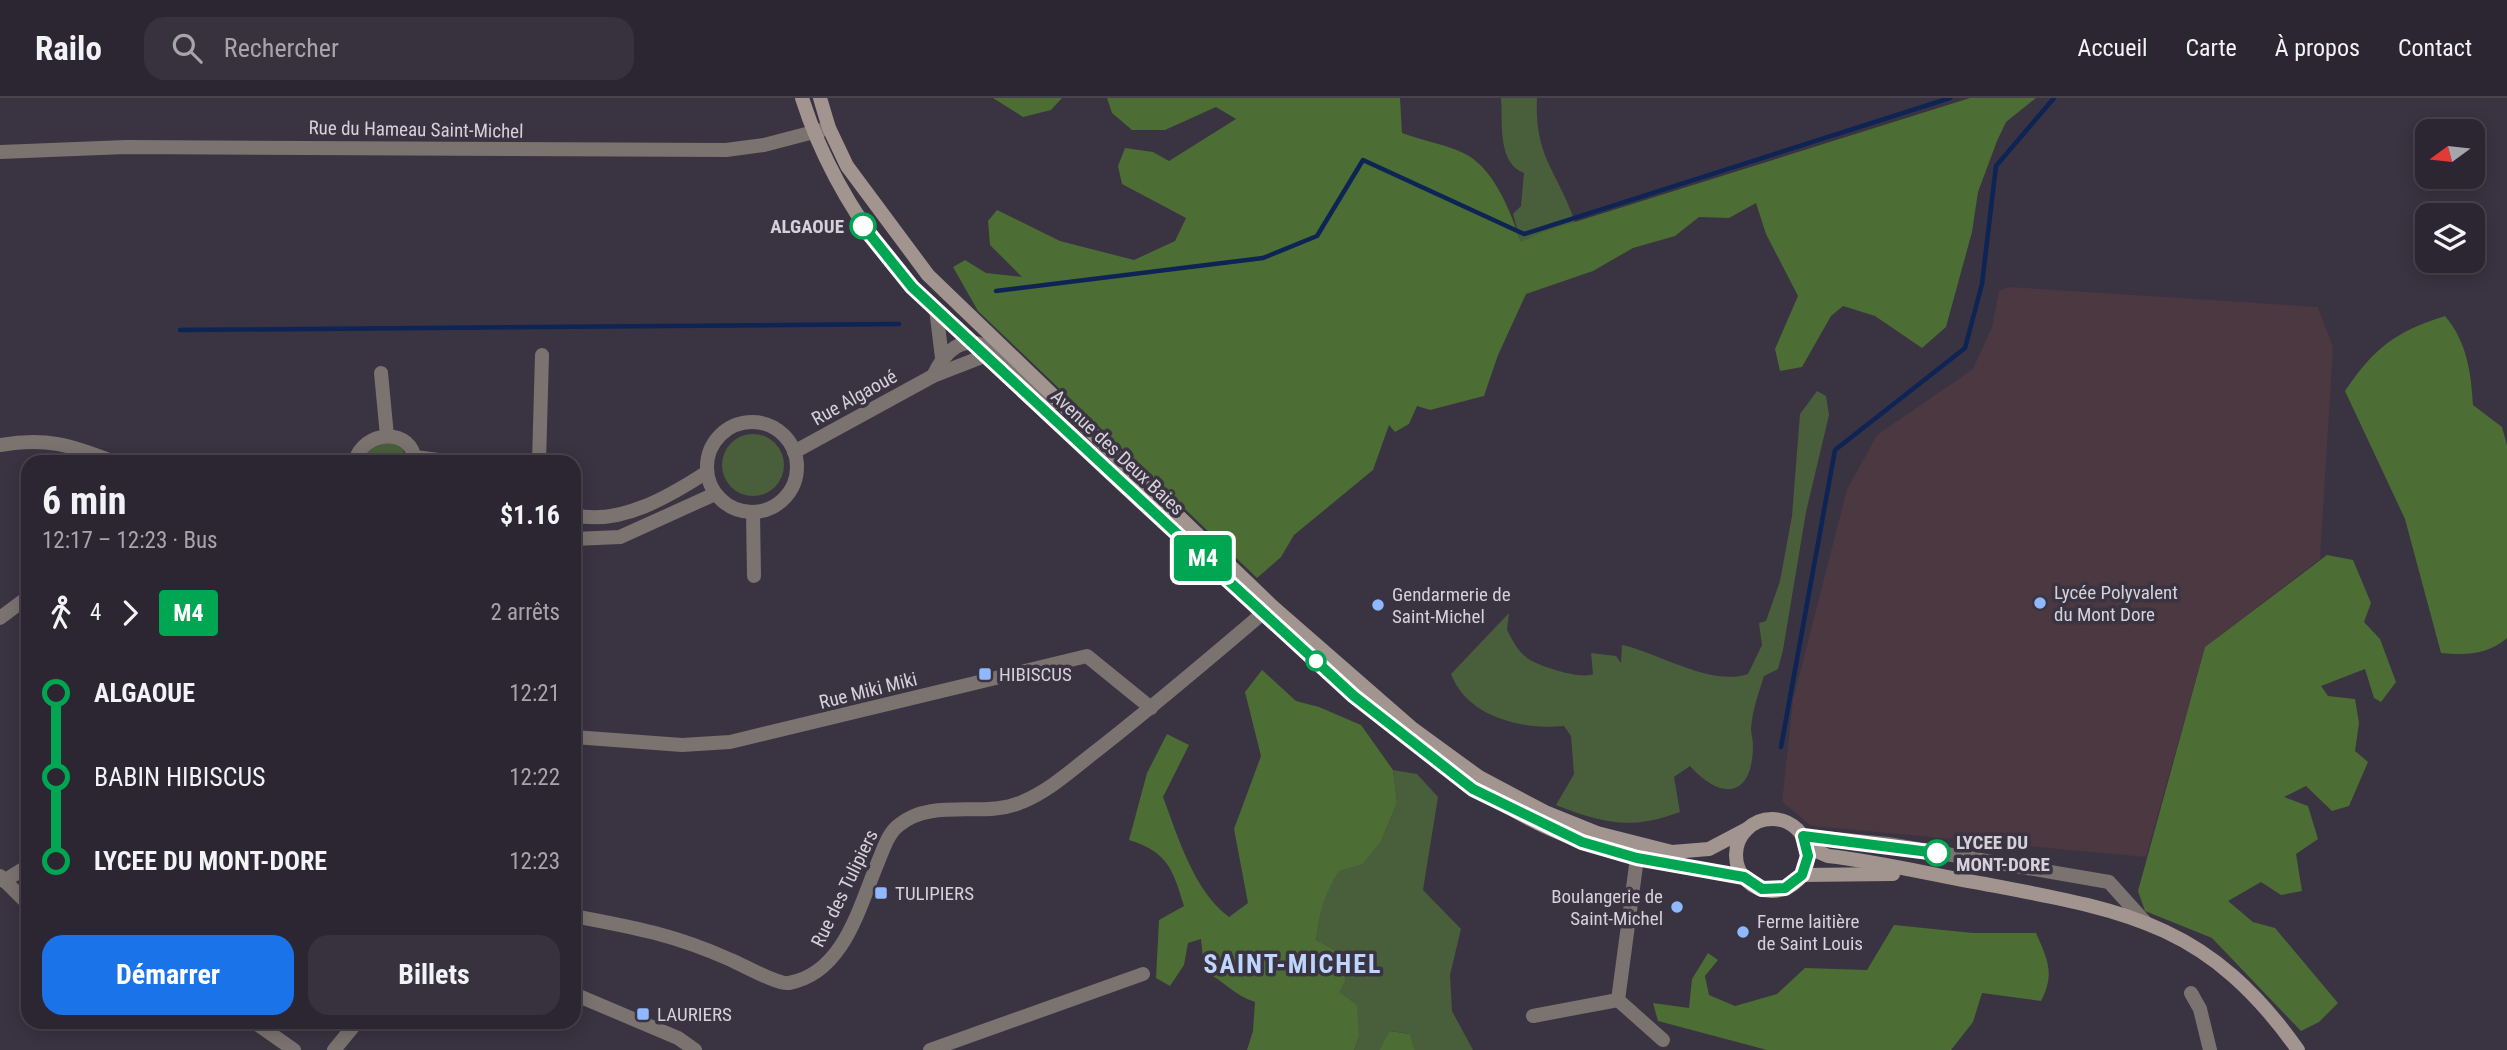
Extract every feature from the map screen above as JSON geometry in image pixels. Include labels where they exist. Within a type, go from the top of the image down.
[{"type":"main road","name":"Avenue des Deux Baies","points":[[802,98],[813,134],[847,200],[875,244],[936,309],[1268,610],[1413,729],[1479,777],[1545,812],[1597,833],[1672,852],[1709,849],[1756,823],[1777,819],[1796,827],[1805,841],[1828,856],[2080,901],[2145,922],[2179,937],[2225,969],[2270,1011],[2298,1050]]},
{"type":"main road","name":"Avenue des Deux Baies","points":[[820,98],[829,128],[847,166],[928,275],[1065,405],[1354,696],[1473,789],[1551,830],[1637,858],[1744,877],[1752,885],[1773,891],[1794,883],[1802,875],[1903,875],[1995,886]]},
{"type":"main road","points":[[1744,877],[1736,858],[1737,847],[1747,829]]},
{"type":"main road","points":[[1802,875],[1806,866],[1805,841]]},
{"type":"street","name":"Rue du Hameau Saint-Michel","points":[[0,152],[140,147],[726,150],[813,134],[829,128]]},
{"type":"street","points":[[936,309],[942,358]]},
{"type":"street","points":[[933,376],[942,358],[957,345],[971,342],[990,346],[1047,399],[1065,405]]},
{"type":"street","points":[[539,455],[542,355]]},
{"type":"street","name":"Rue Algaoué","points":[[794,452],[933,376],[987,355]]},
{"type":"street","points":[[381,373],[387,436]]},
{"type":"street","points":[[763,423],[776,429],[794,452],[795,481],[788,494],[767,510],[753,513],[725,504],[715,494],[707,472],[712,444],[722,433],[738,424],[763,423]]},
{"type":"street","points":[[358,455],[361,447],[369,440],[387,436],[404,442],[412,455]]},
{"type":"street","points":[[0,446],[32,440],[80,449],[96,455]]},
{"type":"street","points":[[581,516],[611,515],[639,508],[673,494],[707,472]]},
{"type":"street","points":[[581,538],[620,537],[715,494]]},
{"type":"street","points":[[753,513],[754,576]]},
{"type":"street","points":[[0,618],[21,602]]},
{"type":"street","name":"Rue des Tulipiers","points":[[581,917],[667,934],[785,984],[810,977],[828,965],[850,927],[888,839],[899,825],[917,816],[953,809],[993,808],[1020,803],[1058,780],[1151,708],[1268,610]]},
{"type":"street","name":"Rue Miki Miki","points":[[581,738],[682,746],[730,742],[1087,656],[1151,708]]},
{"type":"street","points":[[1805,841],[1888,844],[2109,882],[2145,922]]},
{"type":"street","points":[[1618,1000],[1637,858]]},
{"type":"street","points":[[21,870],[2,879],[21,897]]},
{"type":"street","points":[[930,1050],[1143,974]]},
{"type":"street","points":[[2191,993],[2200,1009],[2210,1050]]},
{"type":"street","points":[[581,997],[678,1038],[695,1050]]},
{"type":"street","points":[[1533,1016],[1618,1000]]},
{"type":"street","points":[[1618,1000],[1663,1040]]},
{"type":"street","points":[[264,1029],[294,1050]]},
{"type":"street","points":[[334,1050],[351,1029]]},
{"type":"shaded area","name":"Lycée Polyvalent du Mont Dore","points":[[2009,287],[2318,307],[2333,347],[2320,559],[2205,647],[2146,857],[1812,826],[1782,802],[1793,700],[1847,489],[1877,435],[1973,369],[1992,327],[1999,291]]},
{"type":"green space","points":[[993,98],[1062,98],[1051,110],[1023,117]]},
{"type":"green space","points":[[1107,98],[1400,98],[1402,133],[1454,149],[1479,164],[1502,195],[1521,242],[1543,232],[1970,98],[2036,98],[2006,122],[1997,141],[1978,192],[1972,232],[1946,327],[1922,348],[1875,316],[1843,306],[1831,316],[1802,367],[1780,371],[1775,349],[1798,296],[1766,234],[1756,203],[1729,218],[1699,217],[1675,236],[1633,248],[1593,271],[1526,294],[1498,355],[1484,396],[1430,410],[1417,406],[1409,424],[1395,432],[1389,425],[1373,470],[1294,535],[1281,557],[1257,578],[978,311],[953,267],[965,260],[986,273],[1022,277],[990,245],[988,221],[997,210],[1060,241],[1134,260],[1175,241],[1186,218],[1122,184],[1118,166],[1125,148],[1153,152],[1169,161],[1236,119],[1216,107],[1165,130],[1132,130],[1112,113]]},
{"type":"green space","points":[[1501,98],[1537,98],[1537,118],[1543,150],[1575,222],[1521,243],[1513,214],[1521,206],[1524,173],[1515,168],[1505,151]]},
{"type":"green space","points":[[2445,316],[2463,347],[2471,381],[2473,405],[2502,427],[2507,445],[2507,638],[2492,648],[2467,654],[2441,653],[2405,519],[2345,391],[2366,363],[2388,343],[2412,328]]},
{"type":"green space","points":[[1817,391],[1826,396],[1829,415],[1806,512],[1783,650],[1778,669],[1764,676],[1754,709],[1751,729],[1752,762],[1748,775],[1742,784],[1734,789],[1724,789],[1702,778],[1690,766],[1674,777],[1680,812],[1647,821],[1632,823],[1604,820],[1556,805],[1574,774],[1571,736],[1564,726],[1531,726],[1498,718],[1470,701],[1451,674],[1509,613],[1507,630],[1520,651],[1531,661],[1559,671],[1579,675],[1593,674],[1591,653],[1616,656],[1621,663],[1622,645],[1718,676],[1748,674],[1762,645],[1759,623],[1766,621],[1780,581],[1792,516],[1800,414]]},
{"type":"green space","points":[[747,434],[759,434],[775,443],[782,453],[782,477],[775,487],[759,496],[747,496],[736,491],[727,482],[722,471],[722,459],[727,448],[736,439]]},
{"type":"green space","points":[[388,440],[402,448],[406,455],[363,455],[365,450]]},
{"type":"green space","points":[[2327,555],[2353,560],[2371,603],[2364,622],[2380,639],[2396,682],[2381,702],[2374,698],[2365,669],[2321,686],[2328,696],[2355,699],[2359,723],[2355,751],[2368,762],[2349,806],[2332,811],[2306,786],[2284,797],[2308,806],[2318,839],[2296,854],[2302,891],[2281,895],[2261,882],[2228,901],[2253,922],[2275,928],[2338,1003],[2319,1022],[2301,1031],[2212,938],[2145,911],[2138,891],[2205,647]]},
{"type":"green space","points":[[1262,670],[1296,701],[1319,707],[1361,725],[1393,770],[1397,803],[1381,842],[1363,864],[1339,871],[1326,895],[1317,931],[1316,940],[1342,955],[1345,981],[1339,992],[1357,1005],[1359,1037],[1354,1050],[1247,1050],[1253,1031],[1255,1002],[1241,996],[1204,971],[1201,939],[1188,943],[1184,965],[1170,986],[1156,978],[1159,920],[1184,906],[1167,864],[1152,850],[1129,840],[1147,773],[1167,734],[1189,745],[1163,797],[1181,846],[1197,878],[1206,893],[1229,917],[1248,903],[1234,829],[1261,756],[1245,692]]},
{"type":"green space","points":[[1393,770],[1417,774],[1438,797],[1423,890],[1461,929],[1450,975],[1452,1011],[1473,1050],[1415,1050],[1410,1034],[1391,1031],[1379,1050],[1354,1050],[1359,1037],[1330,978],[1317,942],[1318,914],[1339,870],[1363,864],[1381,842],[1397,803]]},
{"type":"green space","points":[[1894,925],[1973,933],[2036,933],[2044,951],[2049,975],[2041,1001],[1982,993],[1973,1022],[1951,1050],[1767,1050],[1658,1021],[1653,1003],[1689,1008],[1692,979],[1708,953],[1718,960],[1705,976],[1709,995],[1735,1006],[1777,994],[1805,968],[1867,970]]},
{"type":"green space","points":[[1390,1031],[1410,1034],[1415,1050],[1379,1050]]},
{"type":"waterway","points":[[996,291],[1263,258],[1317,236],[1363,160],[1524,234],[1950,98]]},
{"type":"waterway","points":[[1781,747],[1835,450],[1965,348],[1982,284],[1996,166],[2054,98]]},
{"type":"waterway","points":[[180,330],[899,324]]},
{"type":"bus line","name":"M4","points":[[863,226],[912,287],[1186,542],[1354,696],[1423,753],[1473,789],[1551,830],[1582,842],[1637,858],[1744,877],[1752,885],[1773,891],[1785,888],[1802,875],[1808,856],[1803,836],[1888,844],[1937,853]]},
{"type":"place","name":"ALGAOUE","points":[[863,226]]},
{"type":"place","name":"Lycée Polyvalent du Mont Dore","points":[[2040,603]]},
{"type":"place","name":"Gendarmerie de Saint-Michel","points":[[1378,605]]},
{"type":"place","name":"HIBISCUS","points":[[985,674]]},
{"type":"place","name":"LYCEE DU MONT-DORE","points":[[1937,853]]},
{"type":"place","name":"TULIPIERS","points":[[881,893]]},
{"type":"place","name":"Boulangerie de Saint-Michel","points":[[1677,907]]},
{"type":"place","name":"Ferme laitière de Saint Louis","points":[[1743,932]]},
{"type":"place","name":"LAURIERS","points":[[643,1014]]},
{"type":"district","name":"SAINT-MICHEL","points":[[1293,964]]}]
